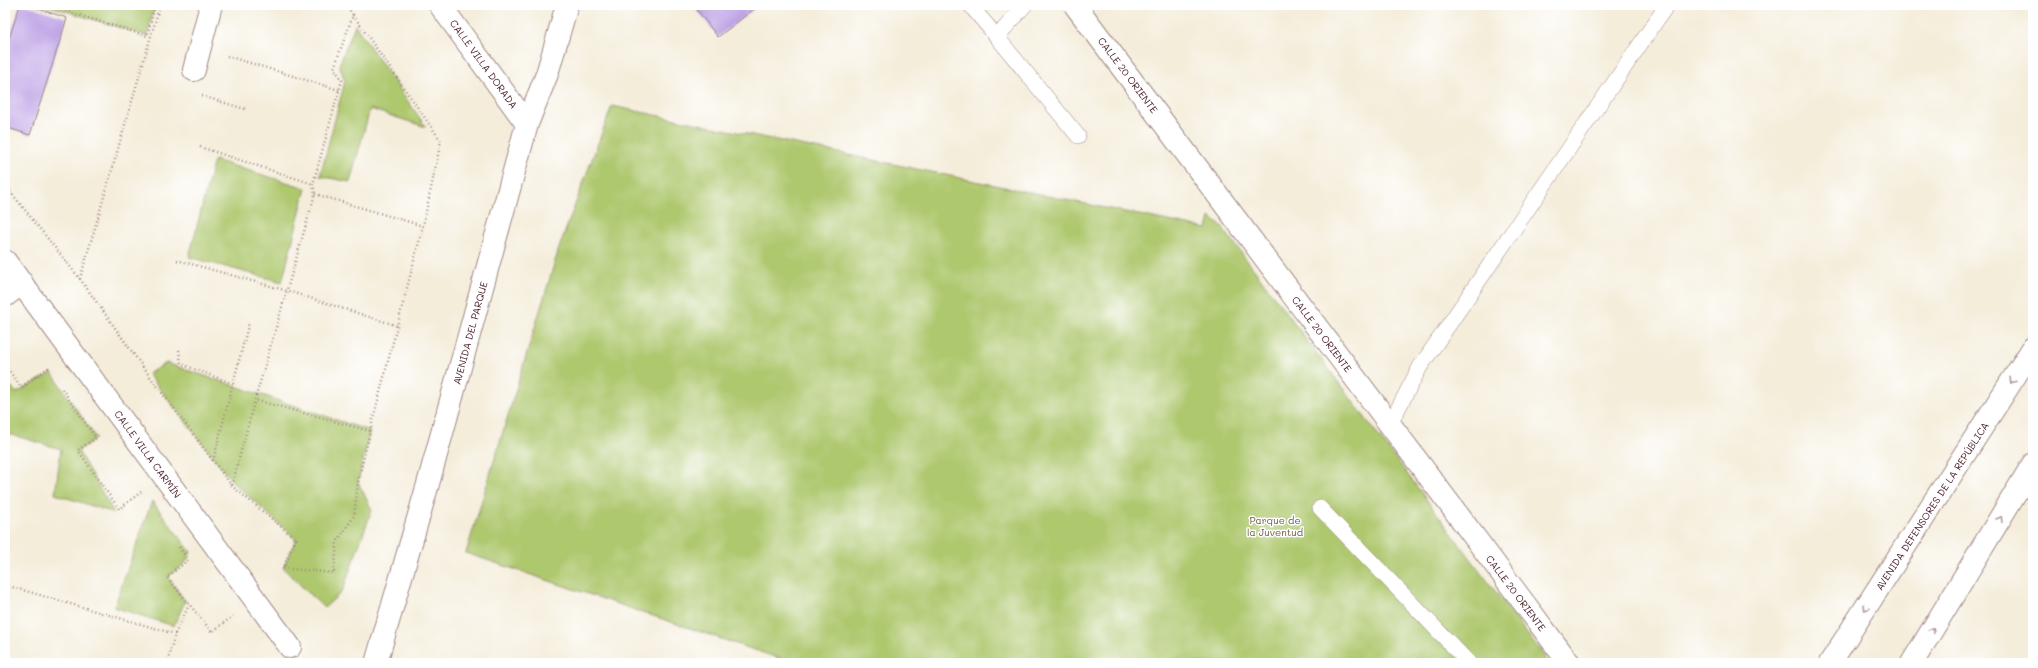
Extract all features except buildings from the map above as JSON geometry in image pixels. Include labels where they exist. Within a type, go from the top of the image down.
[{"type":"main road","points":[[194,70],[211,5]]},
{"type":"main road","name":"CALLE VILLA DORADA","points":[[440,5],[527,124]]},
{"type":"main road","name":"AVENIDA DEL PARQUE","points":[[376,663],[428,484],[527,124],[547,74],[568,5]]},
{"type":"main road","name":"CALLE 20 ORIENTE","points":[[1075,5],[1569,663]]},
{"type":"main road","name":"CALLE VILLA CARMÍN","points":[[5,261],[14,290],[290,647]]},
{"type":"main road","name":"AVENIDA DEFENSORES DE LA REPÚBLICA","points":[[1830,663],[2033,348]]},
{"type":"main road","points":[[1912,663],[2033,464]]},
{"type":"lane","points":[[970,5],[1078,136]]},
{"type":"lane","points":[[997,37],[1025,5]]},
{"type":"lane","points":[[1390,424],[1420,367],[1667,5]]},
{"type":"lane","points":[[1320,508],[1469,663]]},
{"type":"path","points":[[5,20],[10,5]]},
{"type":"path","points":[[46,5],[147,36],[155,5]]},
{"type":"path","points":[[80,279],[160,5]]},
{"type":"path","points":[[5,185],[80,279],[232,486],[296,539],[283,568],[334,573],[336,542],[354,516],[358,482],[423,226],[441,141],[346,5]]},
{"type":"path","points":[[232,486],[255,400],[316,194],[313,184],[342,80],[334,68],[353,15]]},
{"type":"path","points":[[221,54],[339,90]]},
{"type":"path","points":[[200,147],[313,184]]},
{"type":"path","points":[[316,194],[423,226]]},
{"type":"path","points":[[177,260],[288,290],[398,326]]},
{"type":"path","points":[[213,461],[249,322]]},
{"type":"path","points":[[179,350],[181,363],[234,384]]},
{"type":"path","points":[[5,365],[21,387],[48,368],[52,373]]},
{"type":"path","points":[[60,386],[96,438],[78,450],[119,509],[145,490]]},
{"type":"path","points":[[255,400],[370,431]]},
{"type":"path","points":[[5,529],[8,530],[5,541]]},
{"type":"path","points":[[177,544],[188,560],[167,577],[189,605],[212,632],[233,615],[238,621]]},
{"type":"path","points":[[5,585],[175,634]]},
{"type":"path","points":[[167,663],[175,634],[189,605]]},
{"type":"green space","points":[[46,5],[146,5],[154,9],[147,36]]},
{"type":"green space","points":[[355,25],[426,127],[370,109],[350,182],[320,176],[345,81],[339,65]]},
{"type":"green space","name":"Parque de la Juventud","points":[[612,106],[1207,229],[1210,217],[1222,227],[1549,663],[793,663],[466,553],[560,245]]},
{"type":"green space","points":[[214,160],[306,188],[282,282],[189,257]]},
{"type":"green space","points":[[166,363],[370,431],[358,482],[372,510],[342,592],[324,608],[283,568],[296,539],[233,482],[148,374]]},
{"type":"green space","points":[[52,373],[96,438],[78,451],[114,513],[55,494],[61,449],[5,433],[5,378],[16,393]]},
{"type":"green space","points":[[152,501],[191,552],[185,563],[168,577],[185,601],[174,626],[114,607]]}]
